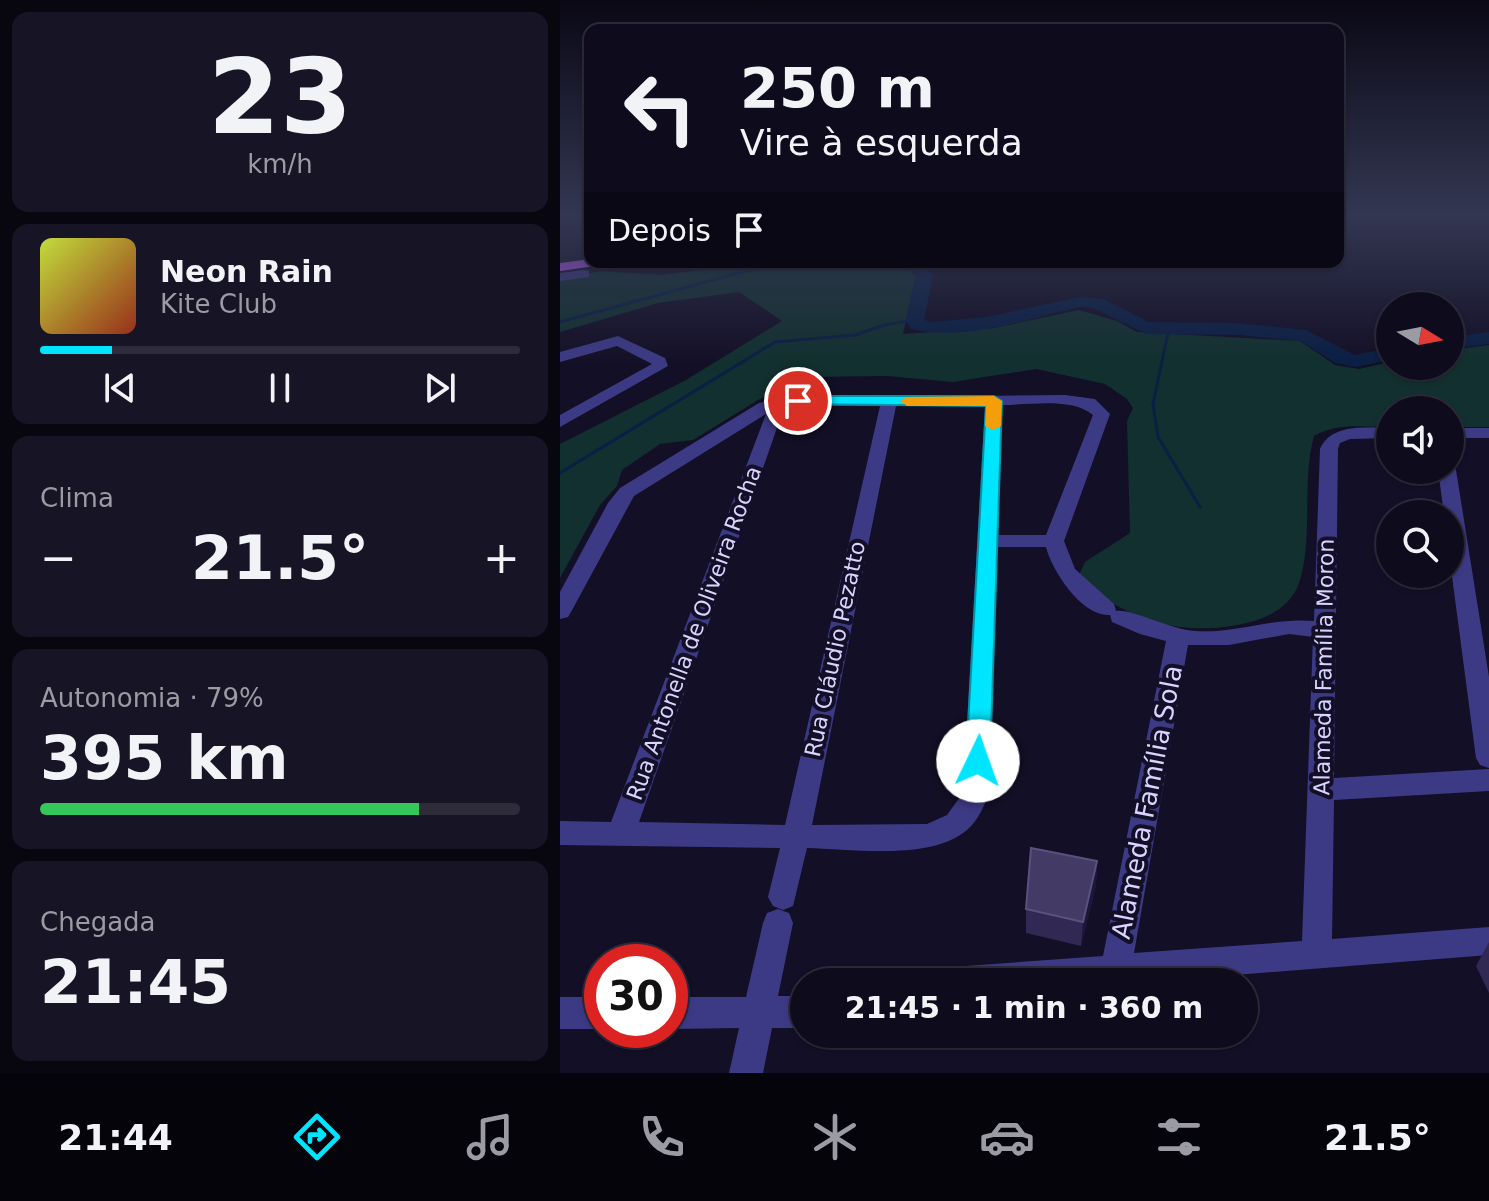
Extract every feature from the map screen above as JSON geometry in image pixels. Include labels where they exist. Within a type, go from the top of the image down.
[{"type":"main road","points":[[560,267],[580,264]]},
{"type":"street","points":[[560,277],[584,274]]},
{"type":"street","points":[[560,357],[618,341],[660,361],[660,366],[560,422]]},
{"type":"street","points":[[560,612],[618,503],[627,492],[732,427],[778,403],[1078,400],[1098,407],[1102,414],[1054,541],[1063,572],[1079,590],[1113,613],[1148,629],[1178,637],[1229,637],[1289,626],[1323,630]]},
{"type":"street","name":"Rua Cláudio Pezatto","points":[[746,1073],[889,401]]},
{"type":"street","points":[[560,833],[794,837],[936,835],[962,821],[976,793],[994,401]]},
{"type":"street","name":"Rua Antonella de Oliveira Rocha","points":[[621,833],[778,403]]},
{"type":"street","points":[[732,427],[759,425],[767,433]]},
{"type":"street","name":"Alameda Família Moron","points":[[1317,953],[1329,449],[1333,440],[1347,434],[1376,433]]},
{"type":"street","points":[[1464,433],[1489,433]]},
{"type":"street","points":[[1449,484],[1489,758]]},
{"type":"street","points":[[989,541],[1054,541]]},
{"type":"street","name":"Alameda Família Sola","points":[[1116,967],[1178,637]]},
{"type":"street","points":[[1321,790],[1489,780]]},
{"type":"street","points":[[1105,968],[1489,941]]},
{"type":"street","points":[[560,1013],[584,1013]]},
{"type":"street","points":[[688,1013],[790,1013]]},
{"type":"green space","points":[[713,268],[890,268],[911,271],[916,277],[903,334],[994,328],[1079,310],[1117,321],[1137,332],[1300,341],[1335,365],[1359,369],[1376,365],[1376,380],[1464,380],[1464,348],[1489,345],[1489,427],[1464,427],[1464,396],[1376,396],[1376,427],[1342,427],[1314,436],[1308,472],[1306,547],[1299,583],[1292,597],[1275,612],[1254,621],[1230,626],[1183,627],[1138,616],[1116,605],[1079,575],[1085,562],[1130,533],[1127,421],[1133,408],[1127,399],[1105,384],[1036,369],[953,382],[887,376],[807,377],[758,400],[693,440],[660,444],[622,470],[617,486],[600,505],[560,578],[560,444],[686,380],[782,321],[739,292],[658,303],[560,332],[560,279],[601,271],[662,275]]},
{"type":"building","points":[[1031,848],[1097,861],[1083,922],[1026,909]]},
{"type":"waterway","points":[[560,322],[761,268]]},
{"type":"waterway","points":[[919,268],[924,276],[915,320],[918,325],[932,328],[986,323],[1080,302],[1097,303],[1146,328],[1237,329],[1306,336],[1342,359],[1355,361],[1376,357]]},
{"type":"waterway","points":[[560,473],[775,342],[855,335],[884,325],[915,320]]},
{"type":"waterway","points":[[1169,328],[1153,404],[1158,437],[1200,507]]},
{"type":"waterway","points":[[1464,341],[1489,338]]},
{"type":"slow traffic","points":[[907,401],[994,401],[993,426]]},
{"type":"route","points":[[798,401],[994,401],[978,761]]}]
